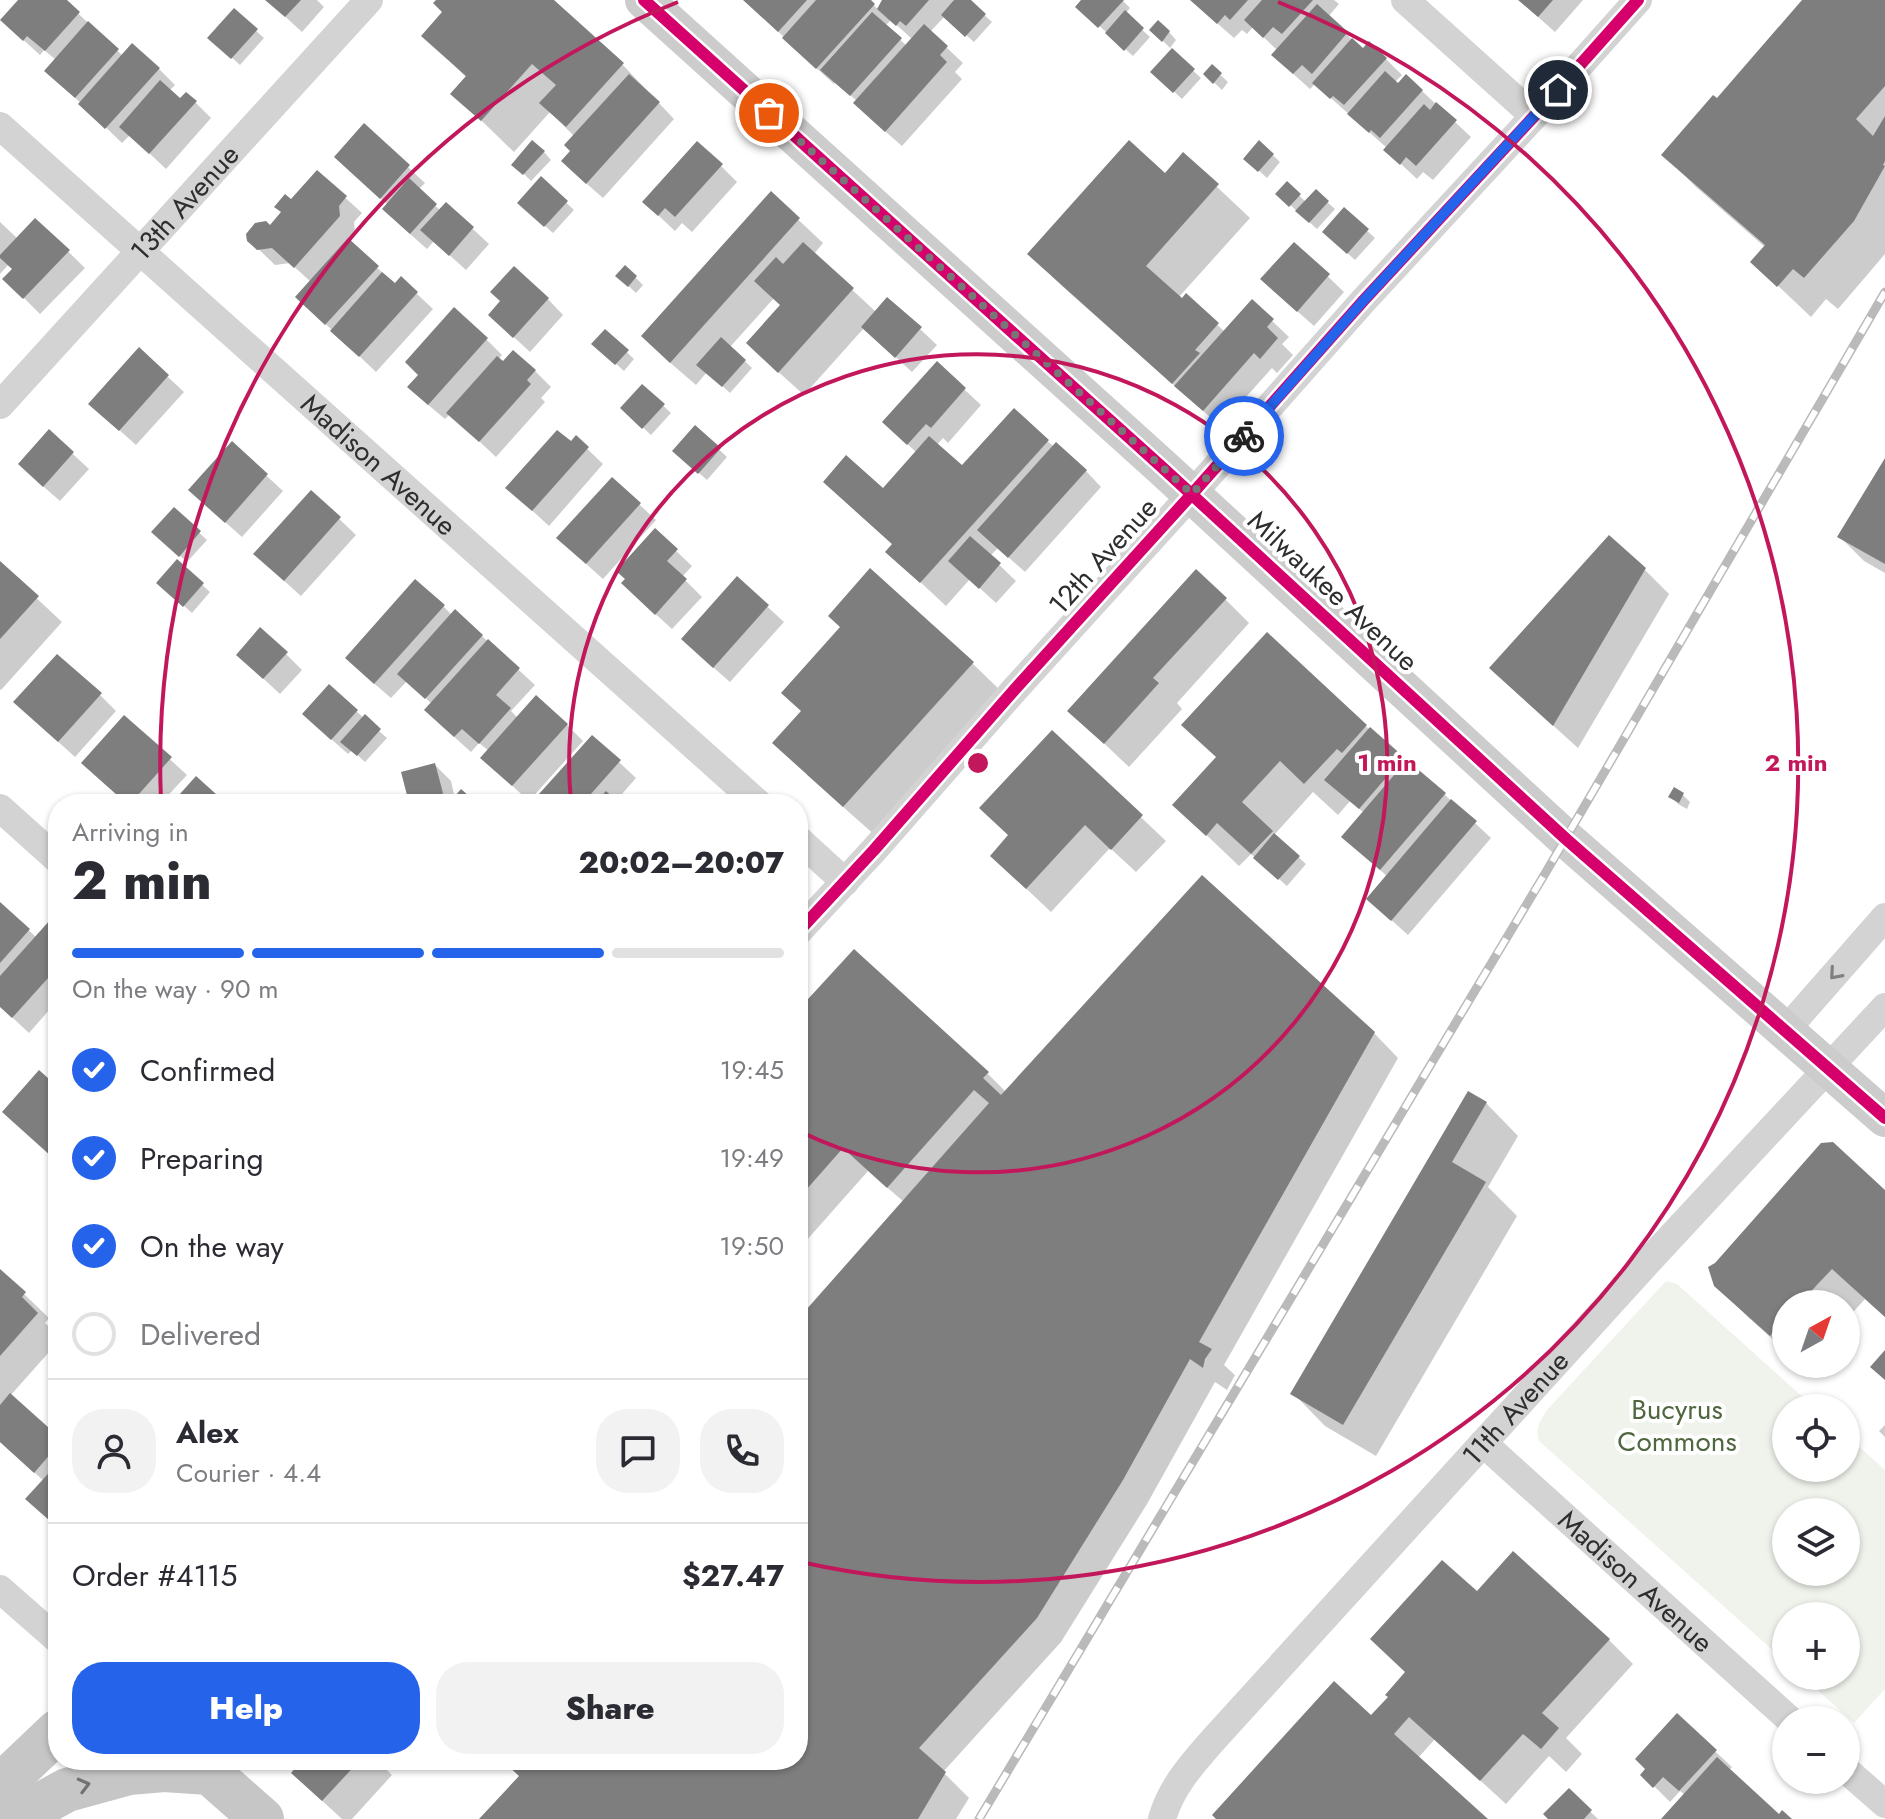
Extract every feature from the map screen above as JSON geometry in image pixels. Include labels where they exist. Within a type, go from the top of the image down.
[{"type":"main road","points":[[0,1786],[48,1740]]},
{"type":"main road","points":[[14,1819],[67,1790],[129,1773],[164,1770]]},
{"type":"main road","points":[[207,1770],[262,1819]]},
{"type":"street","name":"13th Avenue","points":[[0,405],[369,0]]},
{"type":"street","name":"Milwaukee Avenue","points":[[644,0],[1192,494],[1566,839],[1885,1118]]},
{"type":"street","points":[[1405,0],[1534,116]]},
{"type":"street","name":"12th Avenue","points":[[808,921],[1364,300],[1638,0]]},
{"type":"street","name":"Madison Avenue","points":[[0,126],[748,794]]},
{"type":"street","points":[[0,808],[48,851]]},
{"type":"street","points":[[808,848],[845,882]]},
{"type":"street","points":[[1785,1031],[1885,917]]},
{"type":"street","name":"11th Avenue","points":[[1162,1819],[1172,1794],[1192,1763],[1885,1007]]},
{"type":"street","name":"Madison Avenue","points":[[1483,1443],[1774,1706]]},
{"type":"street","points":[[0,1589],[48,1631]]},
{"type":"street","points":[[1860,1782],[1885,1804]]},
{"type":"green space","name":"Bucyrus Commons","points":[[1666,1281],[1677,1284],[1772,1369],[1772,1378],[1782,1378],[1799,1394],[1772,1394],[1772,1482],[1860,1482],[1860,1448],[1885,1470],[1885,1689],[1860,1716],[1860,1706],[1835,1706],[1817,1690],[1860,1690],[1860,1602],[1772,1602],[1772,1649],[1539,1441],[1540,1421]]},
{"type":"building","points":[[18,0],[67,0],[80,12],[45,51],[27,36],[23,41],[0,20]]},
{"type":"building","points":[[265,0],[301,0],[285,17]]},
{"type":"building","points":[[436,0],[554,0],[624,63],[566,127],[539,103],[556,85],[532,64],[481,121],[450,94],[466,76],[421,36],[442,12],[433,3]]},
{"type":"building","points":[[743,0],[807,0],[778,32]]},
{"type":"building","points":[[816,0],[871,0],[875,4],[816,69],[782,38]]},
{"type":"building","points":[[882,0],[929,0],[906,26],[900,21],[896,26],[877,9]]},
{"type":"building","points":[[954,0],[971,0],[986,14],[965,37],[941,15]]},
{"type":"building","points":[[1081,0],[1124,0],[1098,28],[1075,7]]},
{"type":"building","points":[[1190,0],[1248,0],[1230,20],[1225,15],[1217,24]]},
{"type":"building","points":[[1262,0],[1313,0],[1282,34],[1273,27],[1263,38],[1244,20]]},
{"type":"building","points":[[1518,0],[1553,0],[1538,17]]},
{"type":"building","points":[[1802,0],[1885,0],[1885,86],[1856,119],[1873,136],[1885,116],[1885,166],[1854,221],[1804,278],[1793,269],[1777,287],[1750,262],[1765,245],[1661,155],[1713,95],[1717,98]]},
{"type":"building","points":[[1317,4],[1348,32],[1312,74],[1302,65],[1293,74],[1271,55]]},
{"type":"building","points":[[234,8],[258,29],[231,59],[207,38]]},
{"type":"building","points":[[1125,10],[1144,28],[1124,51],[1105,33]]},
{"type":"building","points":[[872,12],[902,38],[850,96],[820,70]]},
{"type":"building","points":[[1158,20],[1170,31],[1162,42],[1149,30]]},
{"type":"building","points":[[88,21],[119,49],[75,98],[44,71]]},
{"type":"building","points":[[924,24],[948,46],[940,55],[947,62],[885,132],[853,103]]},
{"type":"building","points":[[1352,38],[1363,48],[1369,41],[1387,58],[1344,105],[1333,96],[1330,99],[1312,83]]},
{"type":"building","points":[[132,43],[160,68],[105,129],[78,104]]},
{"type":"building","points":[[1172,48],[1195,69],[1173,93],[1150,72]]},
{"type":"building","points":[[1212,64],[1222,73],[1213,84],[1203,74]]},
{"type":"building","points":[[1385,71],[1398,83],[1406,74],[1423,90],[1380,138],[1371,130],[1369,133],[1347,114]]},
{"type":"building","points":[[629,74],[660,102],[586,184],[561,161],[570,151],[564,145]]},
{"type":"building","points":[[160,80],[180,98],[186,92],[197,101],[149,154],[119,127]]},
{"type":"building","points":[[1436,102],[1457,120],[1416,166],[1406,157],[1400,165],[1383,150],[1424,104],[1430,110]]},
{"type":"building","points":[[364,123],[410,165],[380,199],[334,157]]},
{"type":"building","points":[[532,140],[545,151],[523,175],[511,165]]},
{"type":"building","points":[[1129,140],[1165,173],[1183,152],[1219,184],[1146,266],[1182,298],[1186,293],[1219,323],[1195,350],[1200,353],[1172,384],[1027,254]]},
{"type":"building","points":[[1259,140],[1274,154],[1258,172],[1243,159]]},
{"type":"building","points":[[697,141],[723,164],[675,217],[665,208],[658,216],[642,202]]},
{"type":"building","points":[[317,170],[347,196],[339,206],[340,216],[294,268],[272,248],[257,250],[247,241],[246,234],[255,223],[266,221],[270,225],[281,212],[274,207],[285,194],[291,199]]},
{"type":"building","points":[[541,176],[568,201],[544,227],[517,203]]},
{"type":"building","points":[[409,178],[437,204],[410,234],[382,209]]},
{"type":"building","points":[[1287,181],[1301,194],[1289,207],[1275,194]]},
{"type":"building","points":[[1316,189],[1329,201],[1309,223],[1295,211]]},
{"type":"building","points":[[771,191],[800,218],[670,363],[641,336]]},
{"type":"building","points":[[446,202],[474,227],[449,256],[420,230]]},
{"type":"building","points":[[1344,207],[1369,229],[1347,254],[1322,232]]},
{"type":"building","points":[[35,218],[70,250],[23,299],[2,279],[12,269],[0,255]]},
{"type":"building","points":[[348,238],[379,266],[325,325],[295,297]]},
{"type":"building","points":[[803,242],[854,288],[778,373],[746,343],[780,305],[754,281],[776,257],[783,264]]},
{"type":"building","points":[[1294,242],[1330,274],[1297,312],[1260,279]]},
{"type":"building","points":[[625,265],[637,276],[628,287],[615,276]]},
{"type":"building","points":[[514,266],[549,298],[513,338],[488,315],[500,301],[490,292]]},
{"type":"building","points":[[382,272],[395,283],[401,276],[418,292],[359,357],[330,331]]},
{"type":"building","points":[[887,297],[922,327],[895,358],[861,327]]},
{"type":"building","points":[[1252,299],[1274,319],[1267,327],[1278,338],[1260,359],[1254,353],[1203,411],[1174,386]]},
{"type":"building","points":[[454,307],[488,338],[428,405],[407,387],[418,375],[405,362]]},
{"type":"building","points":[[605,329],[629,350],[615,365],[591,344]]},
{"type":"building","points":[[721,337],[746,360],[722,387],[696,365]]},
{"type":"building","points":[[139,347],[169,375],[119,431],[88,404]]},
{"type":"building","points":[[513,350],[536,370],[527,380],[531,384],[479,442],[446,413],[497,356],[503,361]]},
{"type":"building","points":[[937,361],[966,388],[931,428],[926,424],[907,445],[882,422]]},
{"type":"building","points":[[642,384],[665,404],[642,429],[620,408]]},
{"type":"building","points":[[1014,408],[1049,440],[920,583],[885,552],[892,544],[823,482],[846,455],[883,488],[929,436],[962,465]]},
{"type":"building","points":[[695,425],[721,448],[698,474],[672,451]]},
{"type":"building","points":[[49,429],[74,452],[43,487],[18,464]]},
{"type":"building","points":[[557,430],[571,441],[576,435],[589,447],[532,511],[505,488]]},
{"type":"building","points":[[232,441],[268,474],[225,523],[188,490]]},
{"type":"building","points":[[1056,442],[1087,470],[1008,558],[977,530]]},
{"type":"building","points":[[1885,458],[1885,564],[1837,537]]},
{"type":"building","points":[[612,477],[641,503],[586,564],[556,538]]},
{"type":"building","points":[[311,490],[341,517],[284,581],[253,554]]},
{"type":"building","points":[[174,507],[201,531],[179,557],[151,532]]},
{"type":"building","points":[[655,528],[678,549],[667,561],[687,579],[655,615],[621,583],[625,579],[616,571]]},
{"type":"building","points":[[1609,535],[1646,568],[1553,726],[1489,668]]},
{"type":"building","points":[[970,536],[1001,563],[979,589],[948,561]]},
{"type":"building","points":[[177,559],[204,583],[183,607],[156,583]]},
{"type":"building","points":[[0,561],[39,596],[0,639]]},
{"type":"building","points":[[870,568],[974,662],[843,807],[772,743],[801,711],[781,693],[840,627],[828,616]]},
{"type":"building","points":[[1196,569],[1227,598],[1153,678],[1159,683],[1104,744],[1067,711]]},
{"type":"building","points":[[737,576],[769,605],[713,668],[681,639]]},
{"type":"building","points":[[415,579],[445,605],[374,684],[345,658]]},
{"type":"building","points":[[455,609],[483,635],[425,699],[397,674]]},
{"type":"building","points":[[260,627],[288,652],[263,679],[236,655]]},
{"type":"building","points":[[1267,632],[1367,725],[1342,753],[1337,749],[1304,784],[1280,761],[1242,802],[1273,831],[1251,854],[1217,823],[1206,836],[1172,805],[1216,757],[1181,725]]},
{"type":"building","points":[[488,639],[520,668],[496,695],[511,708],[479,744],[462,729],[454,737],[424,710]]},
{"type":"building","points":[[57,654],[102,693],[58,742],[13,702]]},
{"type":"building","points":[[329,684],[358,710],[331,740],[302,714]]},
{"type":"building","points":[[536,695],[568,724],[512,786],[480,758]]},
{"type":"building","points":[[365,714],[381,729],[357,756],[340,742]]},
{"type":"building","points":[[124,715],[172,757],[139,794],[116,794],[81,763]]},
{"type":"building","points":[[1370,727],[1404,757],[1359,809],[1324,780]]},
{"type":"building","points":[[1052,730],[1143,815],[1111,850],[1085,825],[1026,889],[990,856],[1008,835],[979,808]]},
{"type":"building","points":[[592,735],[621,760],[591,794],[539,794]]},
{"type":"building","points":[[1407,760],[1446,793],[1380,870],[1341,837]]},
{"type":"building","points":[[435,763],[443,793],[407,794],[401,772]]},
{"type":"building","points":[[196,776],[216,794],[180,794]]},
{"type":"building","points":[[1674,787],[1684,793],[1679,803],[1668,797]]},
{"type":"building","points":[[1451,799],[1477,821],[1391,921],[1366,899]]},
{"type":"building","points":[[1274,833],[1300,856],[1278,880],[1253,858]]},
{"type":"building","points":[[1202,875],[1375,1032],[1199,1342],[1212,1349],[1203,1368],[1190,1359],[1123,1480],[1037,1618],[919,1748],[946,1772],[918,1819],[479,1819],[519,1776],[513,1770],[808,1770],[808,1308],[989,1103],[974,1090],[887,1188],[843,1148],[808,1188],[808,999],[854,949],[989,1072],[983,1078],[1001,1095]]},
{"type":"building","points":[[0,902],[30,929],[0,963]]},
{"type":"building","points":[[48,922],[48,978],[12,1018],[0,1007],[0,976]]},
{"type":"building","points":[[39,1070],[48,1078],[48,1153],[2,1112]]},
{"type":"building","points":[[1468,1091],[1487,1102],[1452,1162],[1486,1182],[1343,1425],[1290,1394]]},
{"type":"building","points":[[1833,1142],[1885,1190],[1885,1317],[1860,1294],[1860,1290],[1855,1290],[1832,1269],[1812,1290],[1772,1290],[1770,1336],[1714,1286],[1708,1267],[1715,1263],[1821,1143]]},
{"type":"building","points":[[0,1269],[26,1292],[22,1297],[38,1313],[0,1356]]},
{"type":"building","points":[[1885,1350],[1885,1380],[1870,1367]]},
{"type":"building","points":[[10,1393],[48,1427],[48,1457],[34,1473],[0,1442],[0,1405]]},
{"type":"building","points":[[48,1474],[48,1519],[25,1499]]},
{"type":"building","points":[[1513,1551],[1610,1639],[1542,1713],[1559,1728],[1541,1749],[1523,1734],[1480,1781],[1409,1717],[1394,1734],[1488,1819],[1216,1819],[1212,1815],[1334,1681],[1371,1715],[1388,1697],[1385,1695],[1405,1672],[1370,1639],[1442,1560],[1477,1591]]},
{"type":"building","points":[[1677,1713],[1717,1750],[1679,1791],[1663,1777],[1653,1788],[1640,1775],[1645,1769],[1635,1759]]},
{"type":"building","points":[[1717,1757],[1779,1814],[1782,1810],[1792,1819],[1661,1819]]},
{"type":"building","points":[[294,1770],[351,1770],[322,1801],[291,1773]]},
{"type":"building","points":[[1569,1788],[1592,1810],[1584,1819],[1548,1819],[1543,1814]]},
{"type":"railway","points":[[979,1819],[1546,872],[1885,292]]},
{"type":"cycle path","points":[[644,0],[1164,469],[1566,839],[1885,1118]]},
{"type":"cycle path","points":[[808,921],[1364,300],[1638,0]]},
{"type":"way so far","points":[[769,113],[1192,494],[1244,436]]},
{"type":"route","points":[[1244,436],[1364,300],[1558,90]]}]
